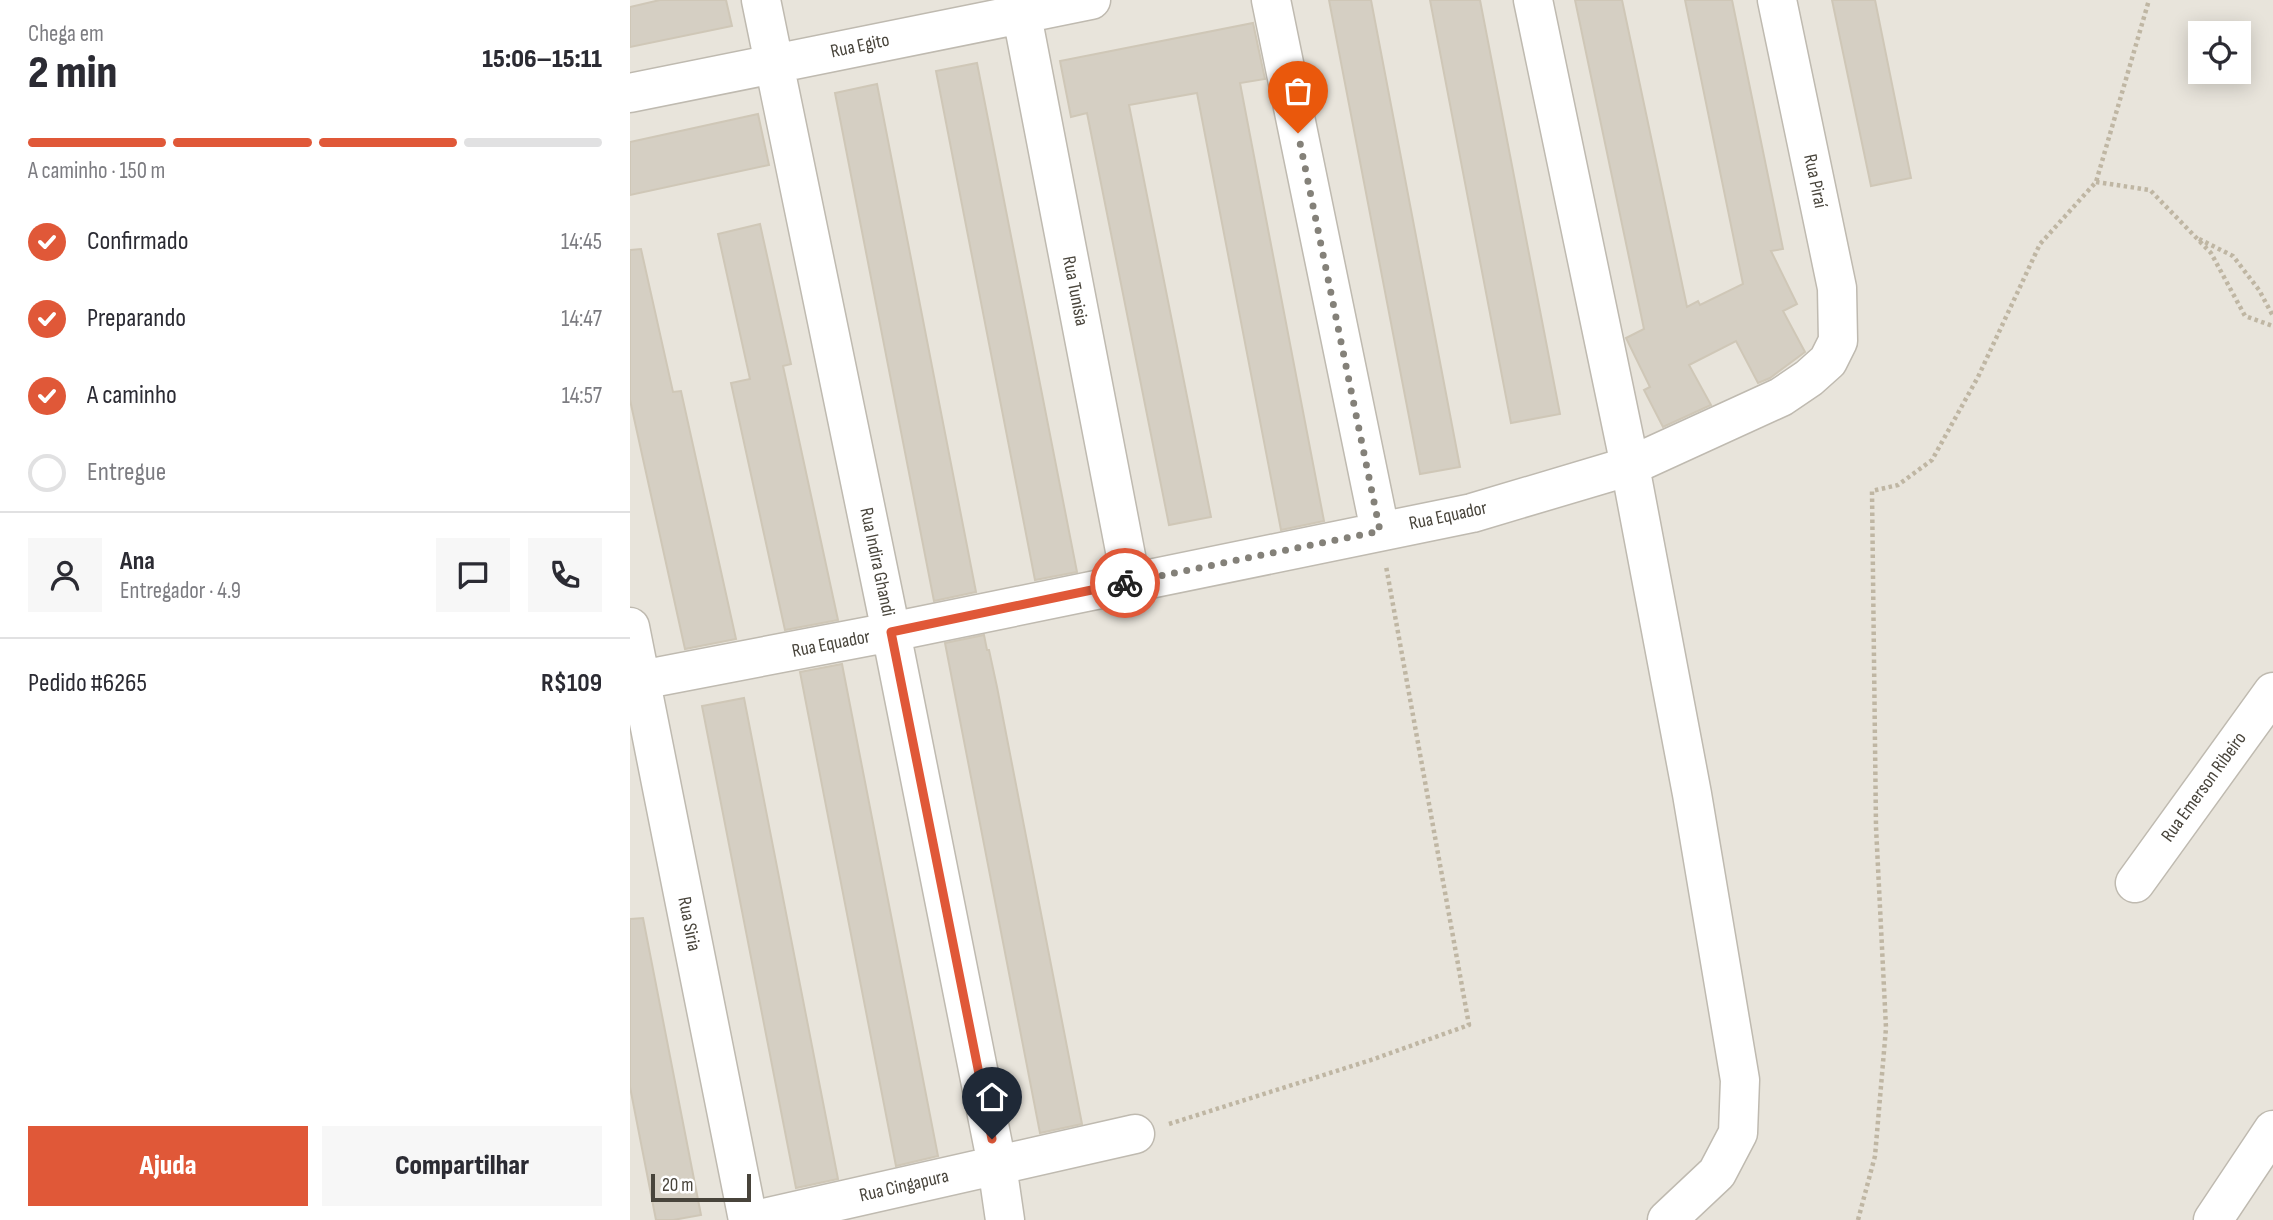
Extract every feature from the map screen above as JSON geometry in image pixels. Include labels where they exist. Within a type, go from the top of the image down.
[{"type":"street","name":"Rua Indira Ghandi","points":[[761,0],[891,632],[997,1165],[1005,1220]]},
{"type":"street","name":"Rua Egito","points":[[630,93],[774,64],[1021,7],[1091,0]]},
{"type":"street","points":[[1271,0],[1380,531]]},
{"type":"street","points":[[1533,0],[1630,466],[1692,794],[1740,1080],[1738,1133],[1717,1173],[1667,1220]]},
{"type":"street","name":"Rua Piraí","points":[[1777,0],[1838,288],[1838,341],[1828,361]]},
{"type":"street","name":"Rua Tunisia","points":[[1021,7],[1131,582]]},
{"type":"street","name":"Rua Equador","points":[[635,681],[891,632],[1472,513],[1630,466],[1781,397],[1828,361]]},
{"type":"street","name":"Rua Siria","points":[[630,627],[635,681],[748,1220]]},
{"type":"street","name":"Rua Emerson Ribeiro","points":[[2135,883],[2273,692]]},
{"type":"street","points":[[2213,1220],[2273,1130]]},
{"type":"street","name":"Rua Cingapura","points":[[755,1220],[1135,1134]]},
{"type":"path","points":[[1858,1220],[1875,1156],[1886,1028],[1876,827],[1872,491],[1898,485],[1932,460],[1978,377],[2040,244],[2095,182],[2150,0]]},
{"type":"path","points":[[2095,182],[2150,190],[2211,253],[2245,316],[2273,326]]},
{"type":"path","points":[[2195,237],[2233,256],[2259,290],[2273,316]]},
{"type":"path","points":[[1135,1134],[1371,1060],[1469,1025],[1380,531]]},
{"type":"shaded area","points":[[630,0],[2273,0],[2273,1220],[630,1220]]},
{"type":"building","points":[[660,0],[726,0],[732,26],[630,47],[630,7]]},
{"type":"building","points":[[1329,0],[1371,0],[1460,467],[1420,474]]},
{"type":"building","points":[[1430,0],[1480,0],[1560,414],[1511,423]]},
{"type":"building","points":[[1575,0],[1622,0],[1687,307],[1698,301],[1700,305],[1743,284],[1685,0],[1732,0],[1783,249],[1771,251],[1797,304],[1783,311],[1805,352],[1770,378],[1758,383],[1736,341],[1689,365],[1711,405],[1663,427],[1644,390],[1650,387],[1626,338],[1644,329]]},
{"type":"building","points":[[1832,0],[1875,0],[1911,178],[1871,186]]},
{"type":"building","points":[[1253,23],[1265,79],[1240,83],[1324,521],[1281,530],[1197,93],[1129,105],[1211,517],[1169,525],[1087,113],[1071,117],[1060,61]]},
{"type":"building","points":[[977,63],[1077,572],[1035,580],[936,71]]},
{"type":"building","points":[[877,84],[976,592],[934,601],[835,93]]},
{"type":"building","points":[[758,114],[769,165],[630,195],[630,142]]},
{"type":"building","points":[[760,224],[791,364],[783,366],[838,620],[785,630],[731,383],[750,379],[718,234]]},
{"type":"building","points":[[641,249],[673,392],[681,391],[736,639],[685,649],[630,400],[630,250]]},
{"type":"building","points":[[984,635],[997,687],[1082,1124],[1040,1133],[945,643]]},
{"type":"building","points":[[842,664],[938,1156],[896,1166],[800,672]]},
{"type":"building","points":[[744,698],[838,1179],[796,1188],[702,706]]},
{"type":"building","points":[[643,918],[701,1215],[673,1220],[656,1220],[630,1087],[630,919]]},
{"type":"way so far","points":[[1125,583],[1380,531],[1298,133]]},
{"type":"route","points":[[992,1139],[891,632],[1125,583]]}]
